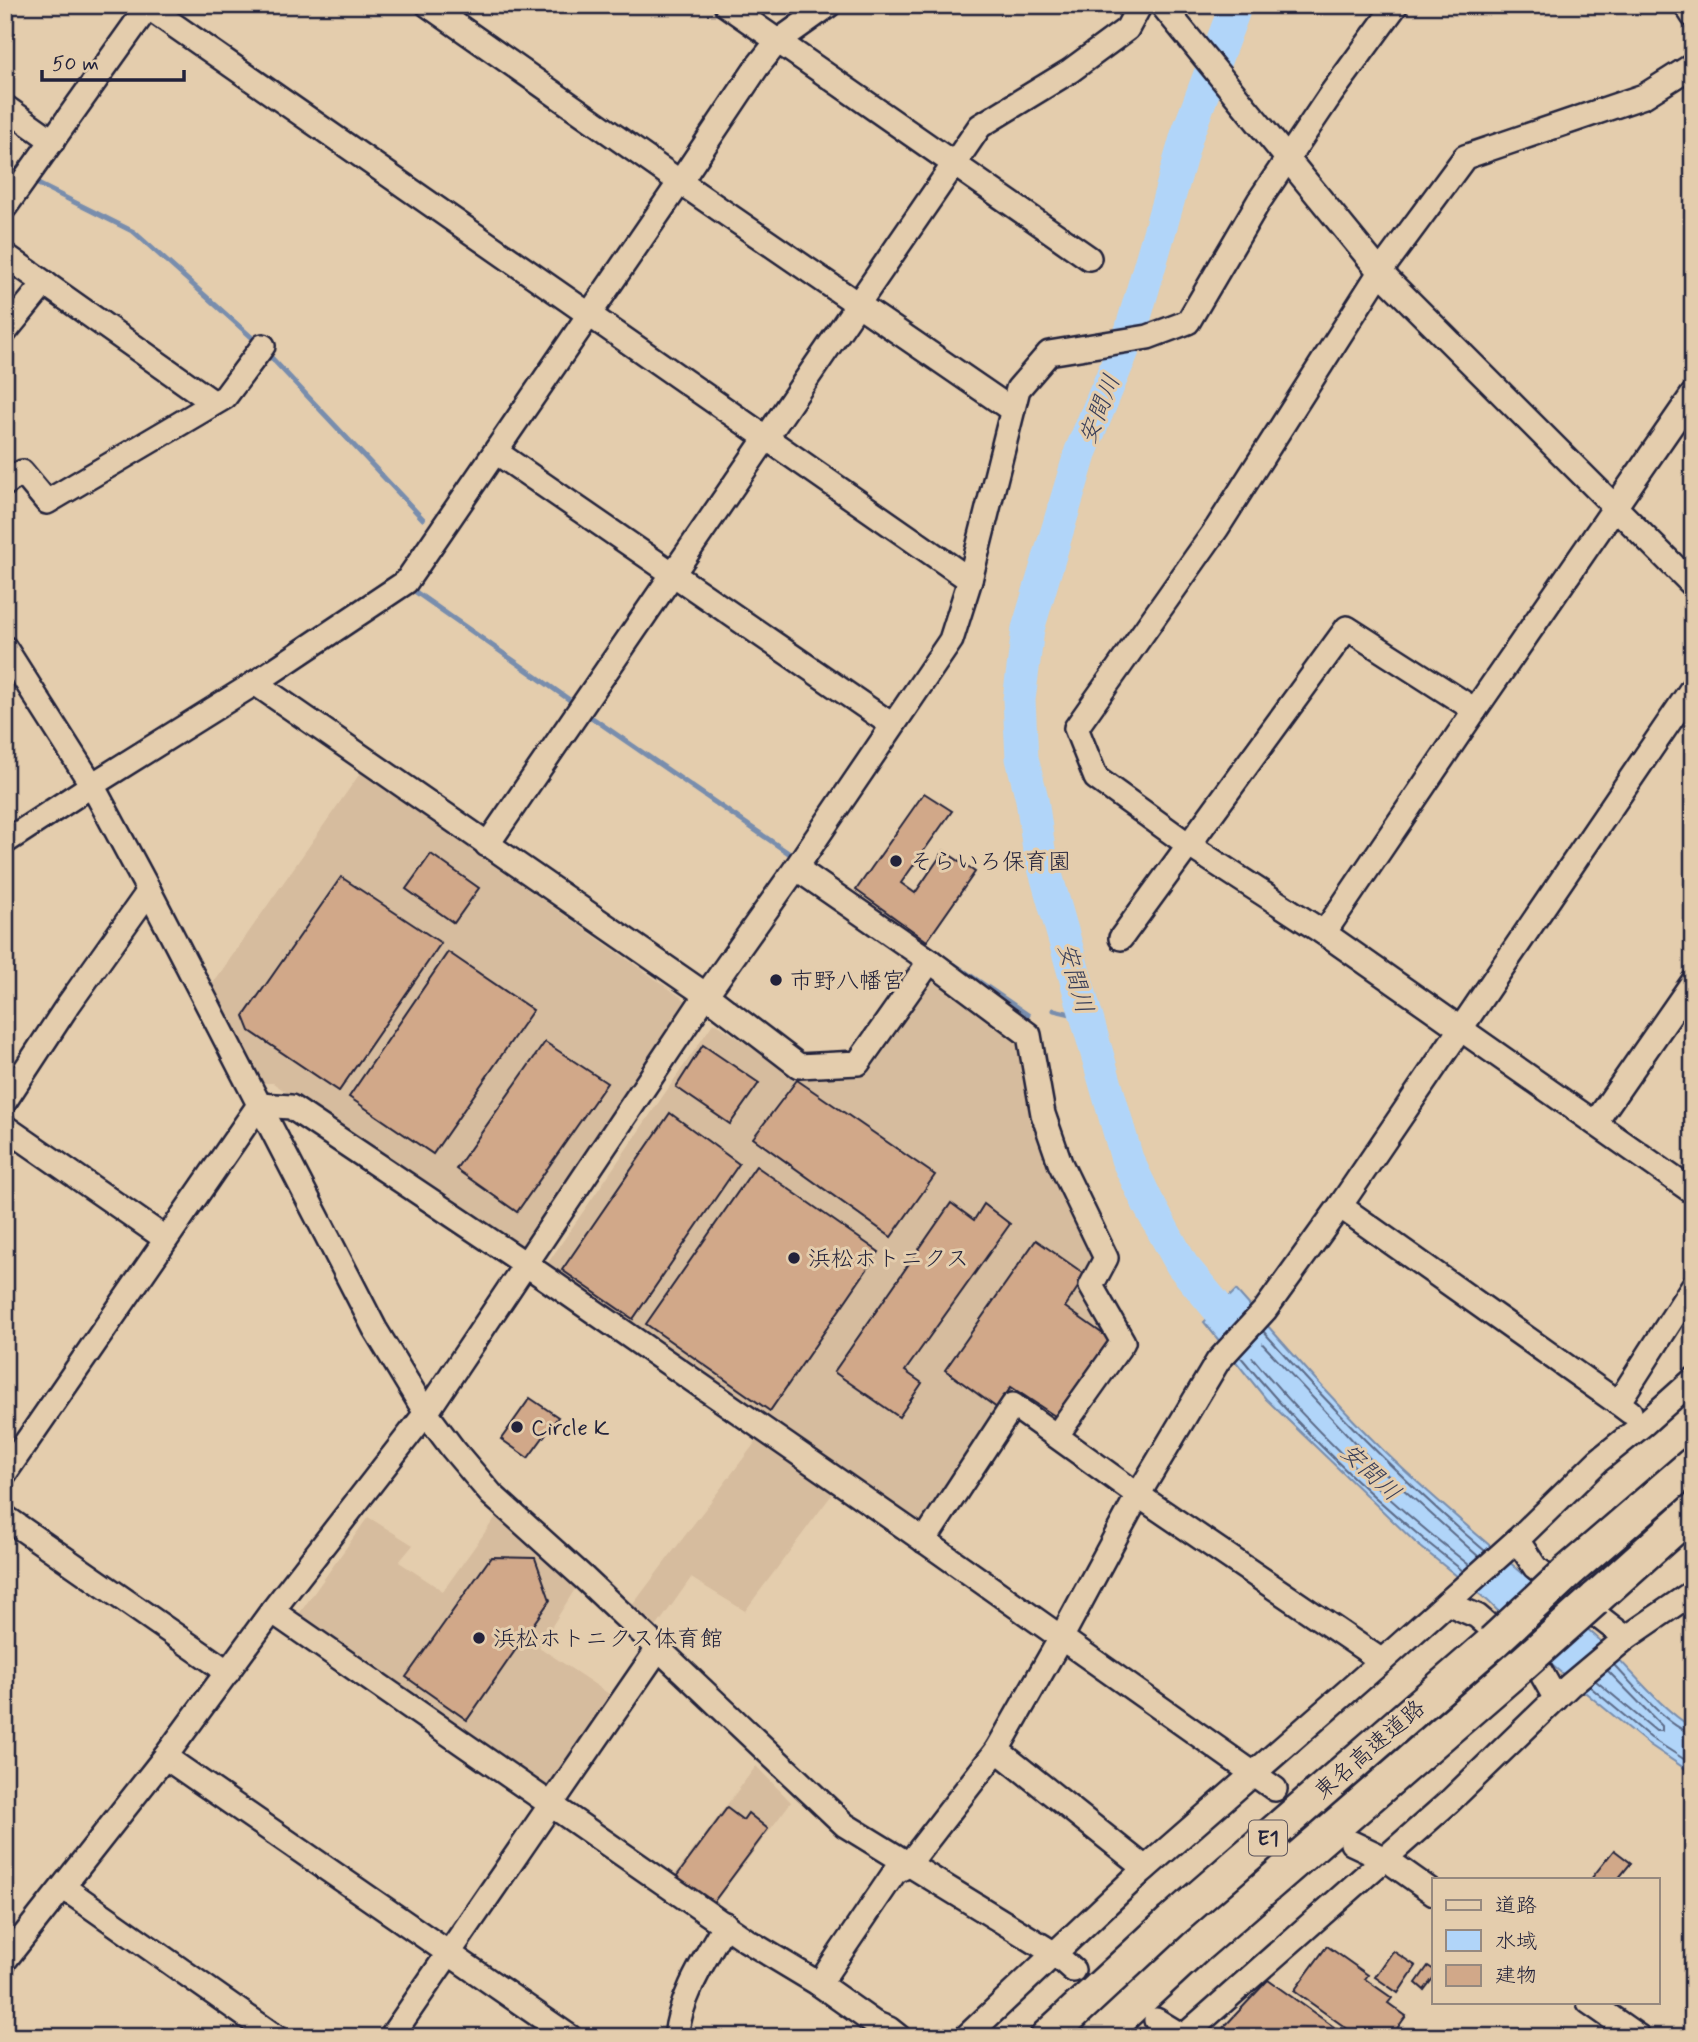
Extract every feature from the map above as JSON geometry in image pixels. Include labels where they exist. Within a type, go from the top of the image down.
[{"type":"highway","name":"東名高速道路","points":[[1047,2037],[1172,1921],[1693,1464]]},
{"type":"highway","name":"東名高速道路","points":[[1100,2037],[1206,1939],[1518,1668],[1693,1511]]},
{"type":"street","points":[[428,5],[1012,410]]},
{"type":"street","points":[[726,5],[1089,258]]},
{"type":"street","points":[[5,842],[255,683],[406,582],[757,67],[778,42],[829,5]]},
{"type":"street","points":[[487,845],[981,126],[1070,71],[1127,29],[1140,5]]},
{"type":"street","points":[[1162,5],[1380,272],[1693,585]]},
{"type":"street","points":[[5,1960],[165,1757],[272,1612],[426,1413],[706,995],[951,639],[970,580],[1018,388],[1049,353],[1148,337],[1188,322],[1259,201],[1396,5]]},
{"type":"street","points":[[1686,5],[1693,16]]},
{"type":"street","points":[[5,207],[147,6],[970,580]]},
{"type":"street","points":[[1693,65],[1644,96],[1465,157],[1380,272],[1217,528],[1076,727],[1096,778],[1190,846],[1324,933],[1693,1192]]},
{"type":"street","points":[[5,107],[54,141]]},
{"type":"street","points":[[5,254],[214,403]]},
{"type":"street","points":[[5,332],[45,283]]},
{"type":"street","points":[[5,484],[22,472],[47,502],[225,397],[263,346]]},
{"type":"street","points":[[1324,933],[1693,394]]},
{"type":"street","points":[[496,452],[892,725]]},
{"type":"street","points":[[1121,938],[1347,628],[1475,710]]},
{"type":"street","points":[[5,648],[92,785],[375,1329],[426,1413],[453,1449],[491,1494],[845,1825],[1055,1954],[1073,1970]]},
{"type":"street","points":[[255,683],[706,995],[799,1066],[858,1063],[930,961]]},
{"type":"street","points":[[819,1984],[895,1872],[908,1865],[997,1750],[1138,1496],[1221,1358],[1265,1310],[1340,1206],[1693,687]]},
{"type":"street","points":[[796,867],[930,961],[1029,1035],[1047,1126],[1071,1188],[1106,1258],[1091,1286],[1124,1342],[1057,1435]]},
{"type":"street","points":[[5,1101],[65,1008],[149,891]]},
{"type":"street","points":[[1595,1123],[1693,982]]},
{"type":"street","points":[[5,1473],[259,1105]]},
{"type":"street","points":[[259,1105],[291,1107],[524,1264],[924,1541],[1275,1789]]},
{"type":"street","points":[[5,1127],[166,1239]]},
{"type":"street","points":[[1340,1206],[1646,1423]]},
{"type":"street","points":[[1618,1404],[1693,1286]]},
{"type":"street","points":[[966,2037],[1145,1868],[1382,1661],[1515,1542],[1598,1461],[1646,1423],[1693,1380]]},
{"type":"street","points":[[924,1541],[1013,1405],[1138,1496],[1382,1661]]},
{"type":"street","points":[[5,1517],[228,1672]]},
{"type":"street","points":[[1515,1542],[1535,1567],[1622,1641]]},
{"type":"street","points":[[1156,2020],[1184,2037],[1450,1801],[1563,1692],[1622,1641],[1693,1592]]},
{"type":"street","points":[[1452,1598],[1477,1616],[1563,1692]]},
{"type":"street","points":[[272,1612],[725,1924],[899,2037]]},
{"type":"street","points":[[391,2037],[658,1649]]},
{"type":"street","points":[[997,1750],[1145,1868]]},
{"type":"street","points":[[165,1757],[570,2037]]},
{"type":"street","points":[[1352,1843],[1386,1859],[1432,1892]]},
{"type":"street","points":[[63,1887],[276,2037]]},
{"type":"street","points":[[676,2037],[677,2021],[699,1970],[725,1924]]},
{"type":"street","points":[[1592,2004],[1639,2037]]},
{"type":"shaded area","points":[[361,772],[688,1002],[519,1250],[273,1083],[263,1083],[211,986]]},
{"type":"shaded area","points":[[931,976],[1020,1037],[1099,1259],[1090,1276],[1115,1340],[1056,1426],[1012,1399],[919,1528],[845,1477],[745,1611],[691,1578],[652,1633],[628,1611],[770,1423],[545,1267],[714,1022],[792,1075],[868,1069]]},
{"type":"shaded area","points":[[498,1514],[575,1589],[539,1647],[618,1700],[551,1795],[299,1614],[368,1517],[413,1545],[399,1562],[443,1591]]},
{"type":"shaded area","points":[[756,1766],[791,1802],[710,1909],[670,1881]]},
{"type":"water","points":[[1236,1290],[1327,1392],[1409,1475],[1592,1633],[1665,1707],[1693,1728],[1693,1774],[1647,1743],[1553,1666],[1488,1601],[1417,1544],[1266,1399],[1204,1322]]},
{"type":"building","name":"そらいろ保育園","points":[[924,793],[952,811],[901,883],[915,893],[944,851],[975,872],[927,941],[856,890]]},
{"type":"building","points":[[431,854],[479,888],[454,923],[406,889]]},
{"type":"building","points":[[341,877],[441,943],[339,1091],[250,1031],[244,1016]]},
{"type":"building","points":[[448,952],[533,1010],[433,1154],[349,1097]]},
{"type":"building","points":[[545,1042],[607,1083],[517,1212],[456,1169]]},
{"type":"building","points":[[703,1045],[759,1083],[730,1124],[676,1087]]},
{"type":"building","points":[[797,1080],[935,1175],[891,1237],[753,1138]]},
{"type":"building","points":[[670,1113],[739,1164],[633,1319],[562,1270]]},
{"type":"building","points":[[756,1166],[879,1252],[770,1411],[646,1324]]},
{"type":"building","points":[[951,1203],[974,1220],[984,1204],[1010,1224],[905,1371],[922,1383],[899,1417],[834,1372]]},
{"type":"building","points":[[1036,1240],[1086,1275],[1065,1307],[1110,1339],[1055,1416],[1011,1387],[997,1408],[945,1370]]},
{"type":"building","points":[[530,1398],[558,1417],[528,1458],[501,1439]]},
{"type":"building","name":"浜松ホトニクス体育館","points":[[491,1557],[535,1558],[550,1600],[467,1720],[406,1677]]},
{"type":"building","points":[[727,1808],[743,1820],[748,1813],[768,1829],[712,1904],[676,1877]]},
{"type":"building","points":[[1614,1850],[1631,1863],[1619,1878],[1592,1878]]},
{"type":"building","points":[[1327,1946],[1368,1975],[1365,1979],[1392,1998],[1388,2003],[1406,2016],[1391,2037],[1359,2037],[1294,1991]]},
{"type":"building","points":[[1393,1951],[1416,1966],[1398,1993],[1375,1977]]},
{"type":"building","points":[[1428,1966],[1432,1969],[1432,1980],[1424,1990],[1416,1983]]},
{"type":"building","points":[[1268,1980],[1348,2037],[1234,2037],[1223,2028]]},
{"type":"waterway","name":"安間川","points":[[1234,5],[1187,135],[1131,331],[1081,451],[1028,629],[1019,700],[1022,758],[1032,799],[1039,850],[1127,1159],[1182,1265],[1246,1342]]},
{"type":"waterway","name":"安間川","points":[[1233,13],[1238,5]]},
{"type":"waterway","points":[[5,165],[14,169]]},
{"type":"waterway","points":[[32,181],[134,232],[257,342]]},
{"type":"waterway","points":[[267,353],[423,519]]},
{"type":"waterway","points":[[410,588],[574,703]]},
{"type":"waterway","points":[[591,717],[790,854]]},
{"type":"waterway","points":[[955,965],[1028,1015]]},
{"type":"waterway","points":[[1054,1010],[1088,1018]]},
{"type":"place","name":"そらいろ保育園","points":[[896,861]]},
{"type":"place","name":"市野八幡宮","points":[[776,980]]},
{"type":"place","name":"浜松ホトニクス","points":[[794,1258]]},
{"type":"place","name":"Circle K","points":[[517,1427]]},
{"type":"place","name":"浜松ホトニクス体育館","points":[[479,1638]]}]
